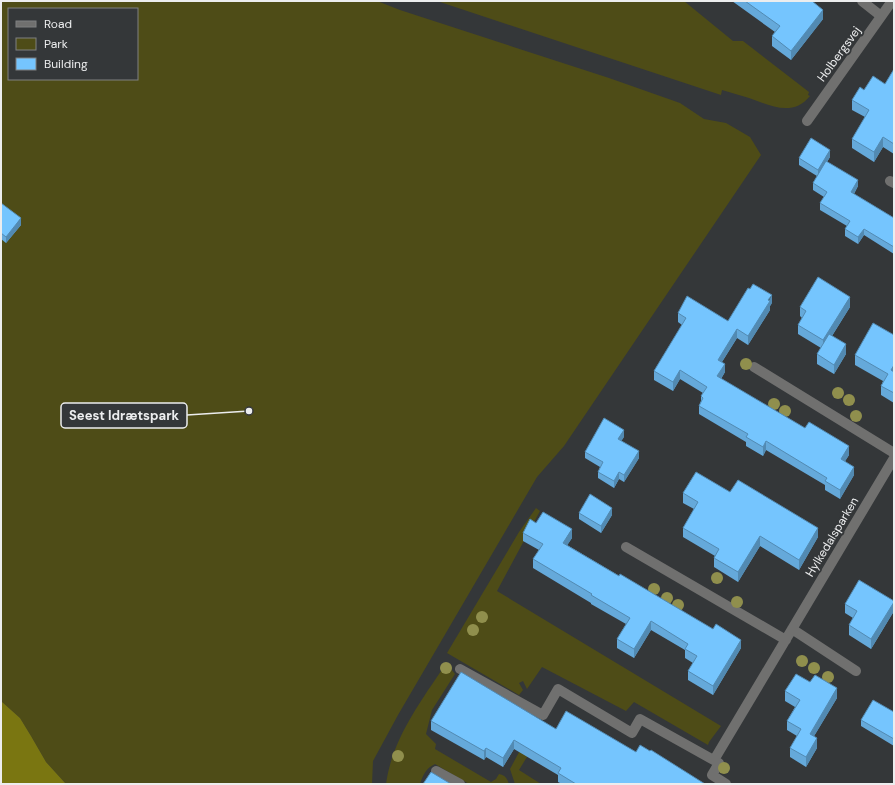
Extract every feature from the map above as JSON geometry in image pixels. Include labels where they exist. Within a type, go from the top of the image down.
[{"type":"street","points":[[862,1],[881,16]]},
{"type":"street","name":"Holbergsvej","points":[[807,121],[892,1]]},
{"type":"street","points":[[754,367],[894,453]]},
{"type":"street","name":"Hylkedalsparken","points":[[726,784],[712,775],[719,763],[714,760],[894,458]]},
{"type":"street","points":[[626,547],[786,640]]},
{"type":"street","points":[[792,629],[856,671]]},
{"type":"street","points":[[460,669],[543,715],[558,689],[632,733],[640,719],[714,760]]},
{"type":"street","points":[[436,771],[460,784]]},
{"type":"green space","points":[[1,1],[377,1],[680,103],[704,119],[726,123],[750,137],[761,155],[564,446],[537,477],[398,715],[373,761],[372,784],[66,784],[46,762],[20,718],[1,701]]},
{"type":"green space","points":[[437,1],[684,1],[733,41],[743,41],[809,92],[808,95],[810,96],[796,106],[781,108],[722,90],[721,95]]},
{"type":"green space","points":[[536,508],[540,511],[497,591],[721,726],[708,745],[634,702],[626,711],[542,667],[527,689],[523,681],[519,683],[523,690],[519,695],[447,653],[519,532]]},
{"type":"green space","points":[[443,668],[451,669],[455,674],[432,710],[426,734],[436,744],[435,749],[491,782],[496,779],[499,774],[506,777],[509,784],[469,784],[435,764],[425,772],[420,784],[386,784],[389,768],[400,737],[416,709]]},
{"type":"green space","points":[[532,728],[541,734],[519,770],[541,784],[515,784],[510,769]]},
{"type":"shaded area","points":[[1,701],[20,718],[46,762],[66,784],[1,784]]},
{"type":"building","points":[[745,1],[812,1],[823,10],[791,51],[772,36],[780,26]]},
{"type":"building","points":[[894,69],[894,144],[883,137],[874,152],[852,139],[869,110],[852,100],[860,87],[864,90],[873,76],[885,84]]},
{"type":"building","points":[[811,138],[830,150],[818,170],[799,158]]},
{"type":"building","points":[[826,161],[858,180],[851,192],[894,218],[894,247],[864,229],[858,237],[845,229],[850,221],[820,203],[827,192],[813,183]]},
{"type":"building","points":[[1,203],[21,218],[6,237],[1,233]]},
{"type":"building","points":[[818,277],[850,297],[823,340],[798,325],[806,311],[800,307]]},
{"type":"building","points":[[753,284],[772,295],[768,300],[770,301],[748,336],[737,329],[718,360],[725,364],[717,376],[805,428],[809,422],[849,446],[841,459],[854,467],[840,490],[825,481],[827,478],[766,441],[763,447],[746,437],[748,434],[699,406],[703,398],[701,396],[707,387],[680,370],[673,382],[654,371],[686,318],[678,313],[687,296],[728,321],[748,288],[750,289]]},
{"type":"building","points":[[873,323],[894,335],[894,365],[891,370],[894,372],[894,393],[881,386],[888,374],[855,355]]},
{"type":"building","points":[[829,334],[846,344],[834,365],[817,354]]},
{"type":"building","points":[[604,418],[624,430],[618,439],[639,451],[624,475],[619,472],[614,481],[598,472],[603,462],[585,452]]},
{"type":"building","points":[[696,472],[730,492],[738,480],[818,528],[799,560],[760,536],[738,572],[714,558],[719,549],[683,528],[698,502],[683,493]]},
{"type":"building","points":[[590,494],[612,508],[601,526],[579,513]]},
{"type":"building","points":[[543,512],[572,529],[563,543],[619,576],[620,574],[713,629],[716,624],[741,640],[713,686],[688,671],[697,656],[685,649],[688,644],[651,621],[634,649],[617,639],[630,618],[533,559],[543,544],[523,533],[530,519],[536,523]]},
{"type":"building","points":[[859,580],[894,601],[871,639],[849,625],[857,611],[845,604]]},
{"type":"building","points":[[461,672],[556,729],[566,711],[636,752],[640,745],[650,751],[651,750],[705,784],[576,784],[558,773],[561,768],[514,740],[503,758],[486,748],[484,751],[431,721]]},
{"type":"building","points":[[796,674],[810,682],[815,675],[837,688],[810,734],[817,738],[806,757],[790,748],[801,729],[787,721],[800,700],[785,691]]},
{"type":"building","points":[[873,700],[894,712],[894,739],[861,720]]},
{"type":"building","points":[[431,772],[451,784],[423,784]]},
{"type":"place","name":"Seest Idrætspark","points":[[249,411]]}]
